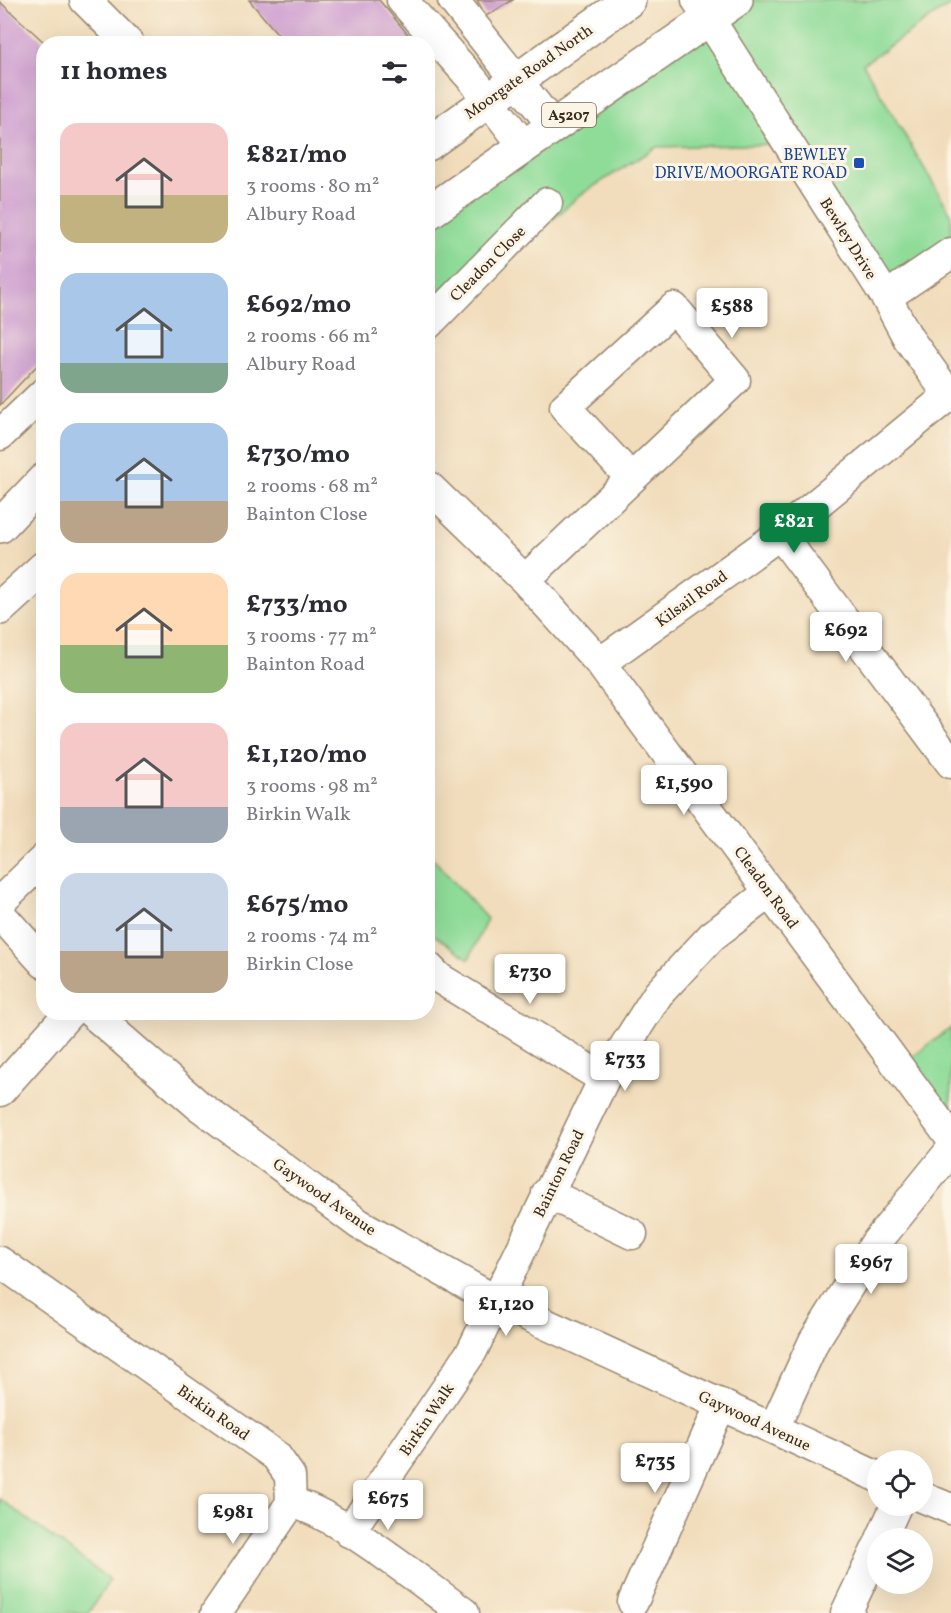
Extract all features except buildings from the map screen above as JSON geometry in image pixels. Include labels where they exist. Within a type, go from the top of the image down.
[{"type":"main road","name":"Moorgate Road North","points":[[435,139],[487,99],[629,0]]},
{"type":"main road","name":"A5207","points":[[435,208],[553,126],[714,6]]},
{"type":"main road","points":[[0,526],[36,488]]},
{"type":"main road","points":[[0,608],[36,575]]},
{"type":"street","points":[[85,0],[121,36]]},
{"type":"street","points":[[402,0],[433,36]]},
{"type":"street","points":[[453,0],[553,126]]},
{"type":"street","name":"Bewley Drive","points":[[714,6],[908,338],[950,397]]},
{"type":"street","points":[[435,38],[524,146]]},
{"type":"street","name":"Cleadon Close","points":[[435,317],[547,203]]},
{"type":"street","points":[[886,297],[951,253]]},
{"type":"street","points":[[525,580],[735,380],[674,308],[565,407],[631,478]]},
{"type":"street","name":"Kilsail Road","points":[[600,663],[780,534],[950,397]]},
{"type":"street","points":[[0,435],[36,401]]},
{"type":"street","name":"Cleadon Road","points":[[435,493],[525,580],[600,663],[951,1138]]},
{"type":"street","points":[[780,534],[951,763]]},
{"type":"street","points":[[0,902],[36,868]]},
{"type":"street","name":"Bainton Road","points":[[498,1302],[547,1192],[604,1079],[658,994],[712,936],[770,892]]},
{"type":"street","points":[[0,914],[36,954]]},
{"type":"street","points":[[435,974],[604,1079]]},
{"type":"street","points":[[0,1091],[63,1020]]},
{"type":"street","name":"Gaywood Avenue","points":[[100,1020],[198,1105],[359,1224],[498,1302],[867,1472]]},
{"type":"street","points":[[774,1428],[814,1341],[869,1253],[951,1150]]},
{"type":"street","points":[[547,1192],[632,1234]]},
{"type":"street","name":"Birkin Road","points":[[0,1262],[276,1456],[290,1476],[291,1503]]},
{"type":"street","name":"Birkin Walk","points":[[349,1532],[472,1351],[498,1302]]},
{"type":"street","points":[[633,1602],[721,1404]]},
{"type":"street","points":[[933,1502],[951,1509]]},
{"type":"street","points":[[216,1613],[291,1503],[306,1506],[349,1532],[464,1613]]},
{"type":"street","points":[[846,1613],[867,1569]]},
{"type":"green space","points":[[736,0],[951,0],[951,4],[863,64],[951,214],[951,253],[886,297],[789,144],[656,147],[580,195],[435,325],[435,208]]},
{"type":"green space","points":[[435,861],[487,919],[469,959],[435,936]]},
{"type":"green space","points":[[951,1028],[951,1138],[899,1067]]},
{"type":"green space","points":[[0,1499],[110,1580],[88,1613],[0,1613]]},
{"type":"place","name":"BEWLEY DRIVE/MOORGATE ROAD","points":[[859,163]]}]
